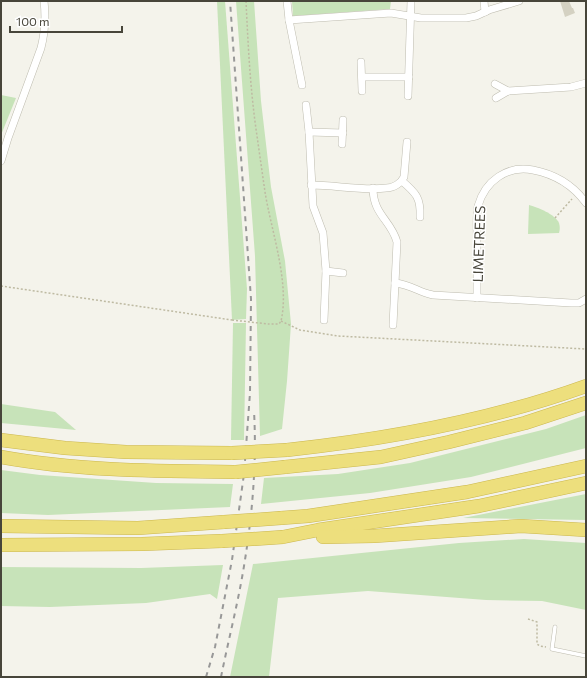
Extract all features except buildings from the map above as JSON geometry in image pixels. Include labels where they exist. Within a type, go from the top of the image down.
[{"type":"highway","points":[[1,440],[65,448],[126,452],[232,453],[287,450],[373,439],[456,424],[513,410],[586,386]]},
{"type":"highway","points":[[1,457],[30,462],[136,470],[236,472],[285,468],[381,457],[450,442],[517,425],[586,404]]},
{"type":"highway","points":[[1,526],[138,528],[308,516],[467,492],[586,466]]},
{"type":"highway","points":[[283,537],[318,530],[479,506],[586,483]]},
{"type":"highway","points":[[1,545],[142,544],[283,537],[374,536],[521,526],[586,530]]},
{"type":"street","points":[[1,161],[41,48],[46,18],[44,1]]},
{"type":"street","points":[[287,1],[289,20],[302,85]]},
{"type":"street","points":[[408,96],[411,1]]},
{"type":"street","points":[[484,1],[486,12]]},
{"type":"street","points":[[289,20],[391,13],[421,18],[466,18],[519,1]]},
{"type":"street","points":[[361,62],[362,90]]},
{"type":"street","points":[[362,77],[409,77]]},
{"type":"street","points":[[496,98],[508,91],[571,86],[586,83]]},
{"type":"street","points":[[495,84],[508,91]]},
{"type":"street","points":[[306,105],[313,206],[323,233],[326,271],[324,320]]},
{"type":"street","points":[[342,144],[343,120]]},
{"type":"street","points":[[309,132],[343,133]]},
{"type":"street","points":[[311,185],[373,188],[393,187],[402,181],[404,177],[407,142]]},
{"type":"street","name":"LIMETREES","points":[[477,298],[478,207],[485,191],[492,182],[509,171],[530,169],[556,176],[578,193],[586,203]]},
{"type":"street","points":[[402,181],[416,193],[420,209],[420,217]]},
{"type":"street","points":[[373,188],[373,200],[377,210],[395,234],[397,242],[393,325]]},
{"type":"street","points":[[326,271],[343,273]]},
{"type":"street","name":"LIMETREES","points":[[395,283],[411,286],[425,293],[441,296],[571,304],[579,303],[586,299]]},
{"type":"lane","points":[[555,627],[552,649],[586,656]]},
{"type":"path","points":[[1,286],[232,320],[280,324],[283,309],[283,286],[267,200],[256,128],[246,1]]},
{"type":"path","points":[[556,218],[578,193]]},
{"type":"path","points":[[281,321],[300,330],[338,336],[586,348]]},
{"type":"path","points":[[528,619],[537,622],[537,644],[544,647],[552,647]]},
{"type":"path","points":[[358,677],[422,677]]},
{"type":"green space","points":[[217,1],[225,1],[247,289],[246,319],[232,320]]},
{"type":"green space","points":[[236,1],[254,1],[261,101],[271,187],[285,261],[291,324],[282,429],[260,436],[255,256]]},
{"type":"green space","points":[[292,1],[391,1],[390,9],[293,16]]},
{"type":"green space","points":[[1,95],[16,98],[1,135]]},
{"type":"green space","points":[[529,205],[541,209],[554,217],[559,223],[559,233],[528,234]]},
{"type":"green space","points":[[233,323],[246,323],[244,440],[231,440]]},
{"type":"green space","points":[[1,404],[55,412],[76,430],[1,423]]},
{"type":"green space","points":[[586,415],[586,448],[471,477],[370,493],[261,504],[264,478],[338,474],[410,463],[546,429]]},
{"type":"green space","points":[[1,470],[40,475],[156,483],[233,484],[230,507],[48,515],[1,513]]},
{"type":"green space","points":[[586,494],[586,520],[463,518]]},
{"type":"green space","points":[[524,539],[586,543],[586,610],[542,601],[486,600],[368,591],[278,598],[269,677],[230,677],[253,564],[459,543]]},
{"type":"green space","points":[[223,565],[217,599],[210,594],[146,603],[50,607],[1,606],[1,567],[141,568]]},
{"type":"railway","points":[[206,677],[215,647],[232,560],[244,474],[250,393],[251,299],[230,1]]},
{"type":"railway","points":[[221,677],[241,585],[249,532],[255,451],[254,411]]}]
